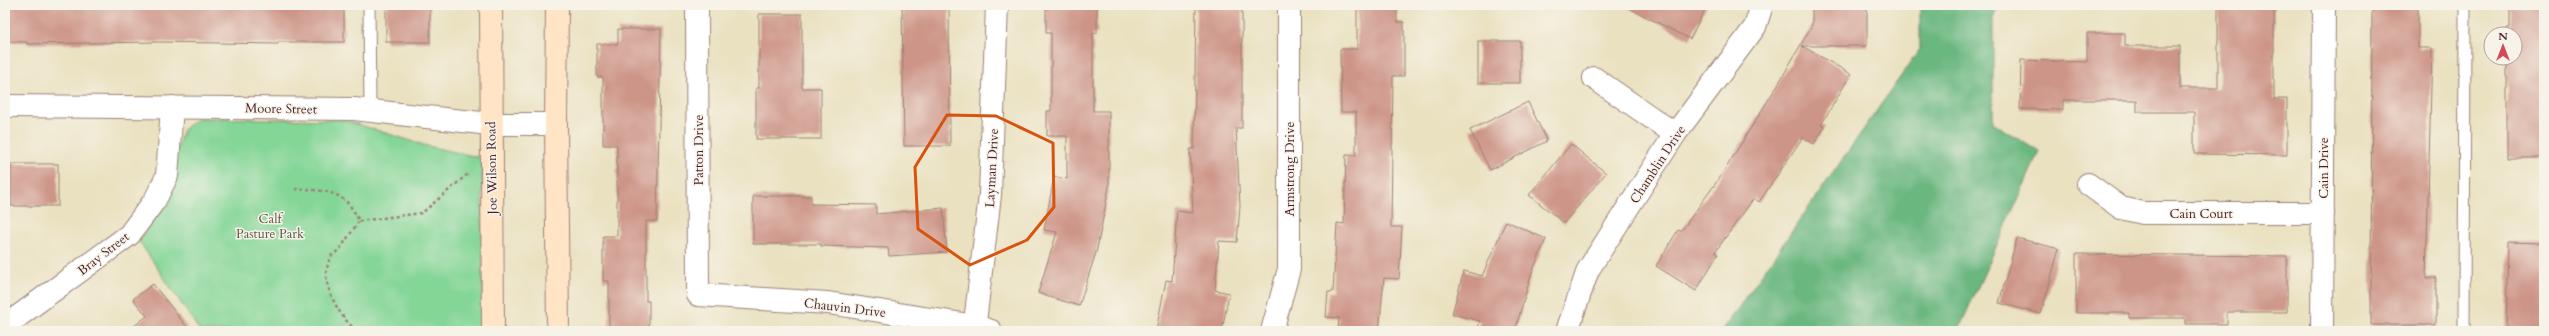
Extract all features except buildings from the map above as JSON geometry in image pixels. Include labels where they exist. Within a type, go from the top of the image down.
[{"type":"main road","name":"Joe Wilson Road","points":[[491,5],[490,124],[493,331]]},
{"type":"main road","points":[[557,5],[556,124],[558,331]]},
{"type":"street","name":"Patton Drive","points":[[697,5],[698,295]]},
{"type":"street","name":"Layman Drive","points":[[980,329],[990,195],[997,5]]},
{"type":"street","name":"Armstrong Drive","points":[[1272,331],[1289,269],[1289,5]]},
{"type":"street","name":"Chamblin Drive","points":[[1567,331],[1588,270],[1675,134],[1755,28],[1762,5]]},
{"type":"street","name":"Cain Drive","points":[[2322,331],[2324,5]]},
{"type":"street","points":[[1594,78],[1675,134]]},
{"type":"street","name":"Moore Street","points":[[5,106],[172,107],[370,111],[490,124],[556,124]]},
{"type":"street","name":"Bray Street","points":[[5,326],[129,235],[155,200],[167,176],[172,107]]},
{"type":"street","name":"Cain Court","points":[[2088,184],[2121,208],[2143,213],[2323,213]]},
{"type":"street","name":"Chauvin Drive","points":[[698,295],[828,303],[980,329]]},
{"type":"lane","points":[[369,5],[370,111]]},
{"type":"lane","points":[[2464,331],[2465,5]]},
{"type":"path","points":[[358,331],[340,312],[332,295],[326,273],[330,257],[340,249],[359,221],[422,213],[472,170]]},
{"type":"path","points":[[295,189],[332,192],[344,198],[352,205],[359,221]]},
{"type":"highlighted area","points":[[947,115],[996,116],[1053,143],[1054,207],[1027,240],[970,265],[918,229],[915,167]]},
{"type":"green space","points":[[1920,5],[2000,5],[1993,17],[1993,123],[2039,152],[1958,331],[1722,331],[1920,49]]},
{"type":"green space","name":"Calf Pasture Park","points":[[197,118],[344,120],[427,146],[482,158],[483,331],[200,331],[139,241],[157,212],[183,130]]}]
